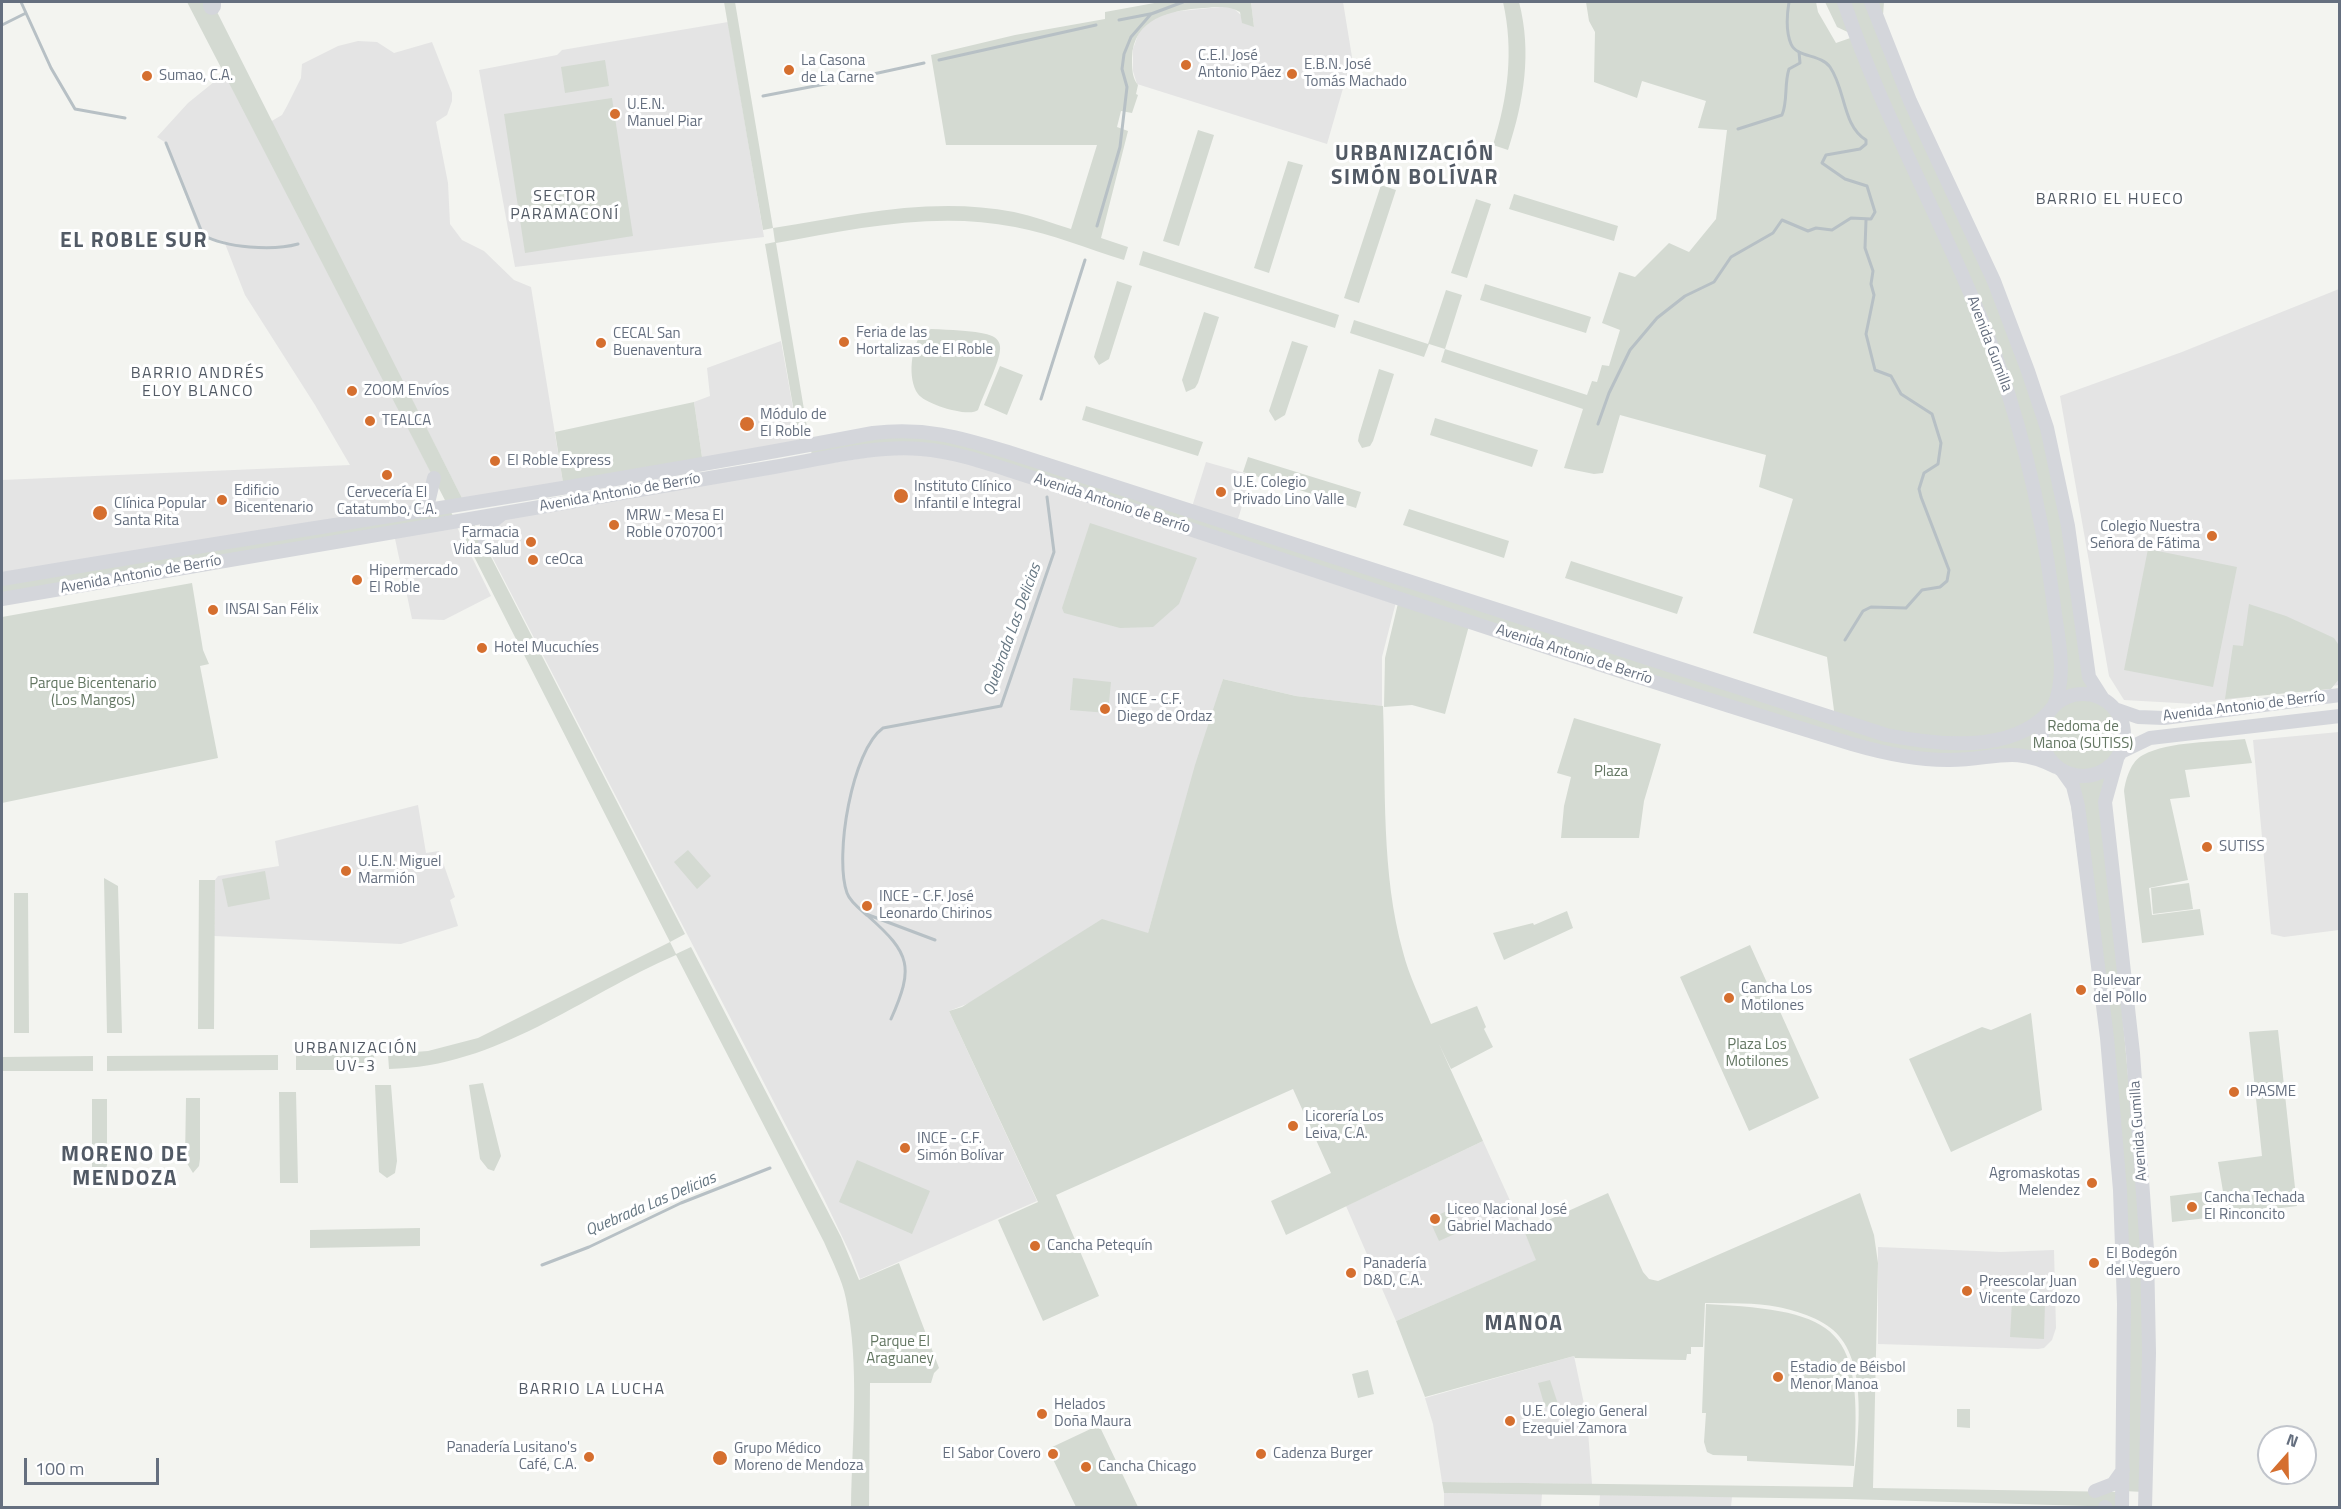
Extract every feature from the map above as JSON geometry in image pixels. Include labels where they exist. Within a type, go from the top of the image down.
[{"type":"street","name":"Avenida Gumilla","points":[[1844,2],[1897,135],[1986,330],[2018,423],[2045,542],[2061,660],[2061,684],[2051,709]]},
{"type":"street","name":"Avenida Gumilla","points":[[1871,2],[1910,101],[1994,281],[2031,377],[2047,428],[2068,526],[2090,677],[2103,699]]},
{"type":"street","name":"Avenida Antonio de Berrío","points":[[2,579],[419,510],[547,493],[873,433],[928,431],[968,440],[1056,467],[1887,735],[1951,742],[2014,736],[2029,730],[2051,709]]},
{"type":"street","name":"Avenida Antonio de Berrío","points":[[2,599],[878,450],[909,448],[936,451],[1037,479],[1863,747],[1909,757],[1948,760],[2018,753],[2031,756],[2060,769]]},
{"type":"street","points":[[419,510],[432,493],[434,478]]},
{"type":"street","points":[[485,543],[487,526],[503,514]]},
{"type":"street","points":[[2081,694],[2103,699],[2115,709],[2124,732],[2119,755],[2106,770],[2092,776],[2077,776],[2060,769],[2047,755],[2042,741],[2043,726],[2051,709],[2066,698],[2081,694]]},
{"type":"street","name":"Avenida Antonio de Berrío","points":[[2115,709],[2138,717],[2164,718],[2340,695]]},
{"type":"street","name":"Avenida Antonio de Berrío","points":[[2119,755],[2150,738],[2340,716]]},
{"type":"street","name":"Avenida Gumilla","points":[[2119,755],[2105,802],[2133,1053],[2147,1250],[2149,1353],[2145,1508]]},
{"type":"street","name":"Avenida Gumilla","points":[[2060,769],[2073,786],[2078,806],[2114,1102],[2124,1304],[2122,1508]]},
{"type":"street","points":[[2095,1491],[2113,1484],[2123,1470]]},
{"type":"shaded area","points":[[1251,2],[1343,2],[1352,57],[1327,144],[1137,84],[1133,71],[1133,49],[1139,32],[1151,20],[1170,12],[1231,6],[1254,27]]},
{"type":"shaded area","name":"U.E.N. Manuel Piar","points":[[728,22],[764,237],[515,267],[479,70],[557,55],[562,50]]},
{"type":"shaded area","points":[[358,41],[377,42],[394,53],[432,42],[452,93],[447,115],[436,122],[448,183],[450,224],[462,240],[484,251],[514,280],[531,287],[564,489],[465,504],[270,122],[282,115],[287,106],[301,78],[302,64],[338,46]]},
{"type":"shaded area","points":[[225,73],[434,478],[426,505],[2,579],[2,480],[350,465],[245,295],[224,241],[207,238],[199,231],[166,143],[157,137],[188,103]]},
{"type":"shaded area","name":"Colegio Nuestra Señora de Fátima","points":[[2339,289],[2339,685],[2195,704],[2124,700],[2109,676],[2060,396],[2182,352]]},
{"type":"shaded area","name":"Módulo de El Roble","points":[[781,341],[800,447],[703,464],[694,402],[710,396],[707,368]]},
{"type":"shaded area","points":[[921,449],[1397,598],[1382,657],[1382,706],[1296,696],[1223,679],[1148,933],[949,1011],[1037,1201],[860,1279],[824,1199],[485,543],[487,526],[503,514]]},
{"type":"shaded area","name":"U.E. Colegio Privado Lino Valle","points":[[1206,462],[1252,475],[1236,525],[1191,510]]},
{"type":"shaded area","points":[[455,523],[491,596],[444,620],[412,619],[394,534]]},
{"type":"shaded area","points":[[2339,732],[2339,930],[2284,937],[2271,934],[2253,740]]},
{"type":"shaded area","name":"U.E.N. Miguel Marmión","points":[[418,805],[426,853],[439,851],[455,897],[450,900],[458,926],[401,944],[214,936],[215,880],[218,876],[279,866],[275,841]]},
{"type":"shaded area","name":"Liceo Nacional José Gabriel Machado","points":[[1483,1141],[1537,1260],[1396,1321],[1346,1206]]},
{"type":"shaded area","name":"Preescolar Juan Vicente Cardozo","points":[[1878,1247],[2001,1252],[2054,1250],[2056,1328],[2052,1340],[2044,1348],[2038,1349],[1878,1344]]},
{"type":"shaded area","name":"U.E. Colegio General Ezequiel Zamora","points":[[1574,1356],[1587,1418],[1592,1484],[1442,1482],[1433,1424],[1425,1398]]},
{"type":"shaded area","points":[[1444,1493],[1542,1494],[1541,1507],[1444,1507]]},
{"type":"shaded area","points":[[1600,1495],[1732,1497],[1731,1507],[1599,1508]]},
{"type":"green space","points":[[187,2],[212,2],[465,504],[448,506]]},
{"type":"green space","points":[[724,2],[735,2],[773,228],[763,230]]},
{"type":"green space","points":[[1160,2],[1251,2],[1254,27],[1242,23],[1240,12],[1227,7],[1191,9],[1156,19],[1139,34],[1134,44],[1132,69],[1138,85],[1136,94],[1138,95],[1132,113],[1121,111],[1117,127],[1128,131],[1101,238],[1128,247],[1124,260],[1029,230],[955,221],[895,224],[776,243],[810,445],[800,447],[765,244],[775,242],[773,228],[893,209],[953,206],[1014,212],[1071,229],[1097,145],[946,145],[931,55],[1015,35],[1105,19],[1105,12]]},
{"type":"green space","points":[[1503,2],[1519,2],[1525,39],[1522,95],[1508,150],[1493,145],[1508,74],[1508,38]]},
{"type":"green space","name":"Redoma de Manoa (SUTISS)","points":[[1586,2],[1816,2],[1818,12],[1836,43],[1856,36],[1837,27],[1825,2],[1884,2],[1882,29],[1980,251],[2047,428],[2089,677],[2118,715],[2123,735],[2121,746],[2115,760],[2108,768],[2095,775],[2085,776],[2070,774],[2037,759],[1909,757],[936,451],[813,461],[810,445],[928,431],[1835,718],[1827,657],[1753,633],[1793,499],[1759,487],[1766,455],[1620,415],[1603,473],[1594,474],[1564,468],[1583,409],[1441,362],[1445,349],[1587,395],[1592,381],[1597,382],[1602,365],[1609,366],[1620,330],[1602,323],[1619,272],[1635,277],[1669,243],[1689,252],[1716,219],[1727,130],[1698,128],[1706,101],[1642,81],[1637,98],[1594,82],[1595,32],[1589,21]]},
{"type":"green space","points":[[605,60],[609,86],[565,93],[561,67]]},
{"type":"green space","points":[[612,98],[633,236],[525,253],[504,114]]},
{"type":"green space","points":[[1198,130],[1214,135],[1179,246],[1163,241]]},
{"type":"green space","points":[[1288,161],[1303,165],[1269,273],[1254,268]]},
{"type":"green space","points":[[1381,185],[1396,190],[1359,303],[1344,298]]},
{"type":"green space","points":[[1514,194],[1618,226],[1614,241],[1509,209]]},
{"type":"green space","points":[[1476,199],[1491,204],[1467,278],[1451,273]]},
{"type":"green space","points":[[1143,251],[1339,315],[1335,328],[1139,265]]},
{"type":"green space","points":[[1117,281],[1132,286],[1109,359],[1099,365],[1094,357]]},
{"type":"green space","points":[[1485,284],[1591,317],[1586,333],[1480,300]]},
{"type":"green space","points":[[1446,290],[1462,295],[1445,349],[1429,344],[1424,357],[1350,333],[1354,320],[1428,344]]},
{"type":"green space","points":[[1204,312],[1219,317],[1198,383],[1195,388],[1186,392],[1182,380]]},
{"type":"green space","points":[[931,329],[980,333],[993,336],[999,342],[1000,352],[996,366],[978,410],[966,412],[947,409],[929,402],[918,394],[912,380],[913,353],[923,332]]},
{"type":"green space","points":[[1292,341],[1308,346],[1285,415],[1275,421],[1269,411]]},
{"type":"green space","points":[[1000,366],[1023,375],[1007,415],[984,405]]},
{"type":"green space","points":[[1379,369],[1394,374],[1373,441],[1370,446],[1362,448],[1358,441],[1359,435]]},
{"type":"green space","points":[[694,402],[703,464],[564,489],[555,432]]},
{"type":"green space","points":[[1086,406],[1203,442],[1198,456],[1082,420]]},
{"type":"green space","points":[[1435,418],[1538,450],[1532,467],[1430,435]]},
{"type":"green space","points":[[1248,457],[1361,492],[1356,508],[1243,472]]},
{"type":"green space","points":[[448,506],[456,522],[2,599],[2,579]]},
{"type":"green space","points":[[1409,509],[1509,541],[1504,558],[1403,525]]},
{"type":"green space","points":[[472,520],[685,934],[670,942],[457,523]]},
{"type":"green space","points":[[1090,523],[1197,558],[1179,604],[1153,627],[1120,628],[1064,613],[1062,608]]},
{"type":"green space","points":[[2148,549],[2237,567],[2213,687],[2124,670]]},
{"type":"green space","points":[[1571,561],[1683,597],[1677,614],[1565,578]]},
{"type":"green space","name":"Parque Bicentenario (Los Mangos)","points":[[192,583],[203,650],[209,664],[200,666],[218,758],[2,803],[2,617]]},
{"type":"green space","points":[[1399,599],[1470,622],[1445,714],[1412,705],[1384,707],[1385,658]]},
{"type":"green space","points":[[2249,604],[2286,616],[2334,638],[2338,644],[2339,679],[2331,689],[2225,699],[2233,645],[2243,646]]},
{"type":"green space","points":[[1073,678],[1111,682],[1108,713],[1070,710]]},
{"type":"green space","points":[[1223,679],[1296,696],[1383,706],[1386,830],[1396,922],[1408,970],[1431,1024],[1477,1006],[1486,1027],[1484,1029],[1493,1047],[1451,1069],[1439,1044],[1483,1141],[1286,1235],[1271,1201],[1331,1173],[1293,1089],[1056,1195],[1099,1296],[1043,1321],[998,1220],[1038,1202],[949,1011],[962,1007],[1102,919],[1148,933],[1195,765]]},
{"type":"green space","name":"Plaza","points":[[1574,718],[1661,744],[1644,801],[1639,838],[1561,838],[1564,806],[1571,777],[1557,773]]},
{"type":"green space","points":[[2245,739],[2252,763],[2185,770],[2190,797],[2170,799],[2188,880],[2149,888],[2152,915],[2200,909],[2204,935],[2142,943],[2124,791],[2130,770],[2135,761],[2154,750],[2193,743]]},
{"type":"green space","points":[[2108,770],[2113,912],[2144,1250],[2144,1492],[2123,1491],[2118,1157],[2067,775],[2091,778]]},
{"type":"green space","points":[[688,850],[711,876],[697,889],[674,862]]},
{"type":"green space","points":[[265,871],[270,899],[228,907],[222,879]]},
{"type":"green space","points":[[104,878],[118,886],[122,1033],[107,1033]]},
{"type":"green space","points":[[199,880],[215,880],[214,1029],[198,1029]]},
{"type":"green space","points":[[2189,883],[2193,909],[2153,914],[2151,888]]},
{"type":"green space","points":[[14,893],[28,893],[29,1033],[14,1033]]},
{"type":"green space","points":[[1567,911],[1573,928],[1504,960],[1493,933],[1533,923],[1534,925]]},
{"type":"green space","name":"Parque El Araguaney","points":[[670,942],[676,954],[691,947],[841,1237],[859,1280],[899,1263],[939,1368],[934,1373],[931,1383],[870,1383],[869,1507],[851,1507],[854,1429],[853,1350],[842,1284],[824,1242],[676,955],[503,1043],[466,1056],[429,1065],[389,1069],[388,1054],[428,1051],[478,1038]]},
{"type":"green space","name":"Plaza Los Motilones","points":[[1750,945],[1819,1098],[1749,1131],[1680,977]]},
{"type":"green space","points":[[2031,1013],[2042,1110],[1951,1152],[1909,1059],[1982,1027],[1991,1030]]},
{"type":"green space","points":[[2278,1030],[2297,1206],[2227,1215],[2218,1162],[2262,1156],[2249,1032]]},
{"type":"green space","points":[[278,1055],[278,1070],[107,1071],[107,1056]]},
{"type":"green space","points":[[296,1055],[374,1055],[375,1070],[296,1070]]},
{"type":"green space","points":[[93,1056],[93,1071],[2,1071],[2,1057]]},
{"type":"green space","points":[[483,1083],[501,1156],[494,1171],[488,1169],[480,1159],[469,1085]]},
{"type":"green space","points":[[375,1085],[391,1085],[397,1161],[395,1173],[387,1178],[379,1172]]},
{"type":"green space","points":[[279,1092],[296,1092],[298,1183],[280,1183]]},
{"type":"green space","points":[[186,1098],[200,1098],[200,1159],[199,1166],[193,1173],[185,1160]]},
{"type":"green space","points":[[92,1099],[107,1099],[107,1165],[106,1170],[99,1175],[92,1167]]},
{"type":"green space","points":[[857,1160],[930,1191],[912,1234],[839,1202]]},
{"type":"green space","name":"Cancha Techada El Rinconcito","points":[[2211,1191],[2216,1217],[2172,1222],[2170,1196]]},
{"type":"green space","points":[[1608,1193],[1643,1272],[1649,1279],[1658,1281],[1860,1193],[1874,1235],[1878,1263],[1873,1488],[2122,1492],[2122,1507],[1847,1499],[1444,1493],[1442,1482],[1853,1487],[1859,1409],[1858,1388],[1848,1351],[1839,1336],[1827,1325],[1803,1314],[1769,1305],[1705,1303],[1703,1347],[1691,1347],[1691,1354],[1687,1354],[1686,1360],[1575,1358],[1574,1356],[1425,1397],[1396,1321],[1536,1260],[1524,1231]]},
{"type":"green space","points":[[1447,1211],[1457,1233],[1439,1241],[1429,1219]]},
{"type":"green space","points":[[420,1228],[420,1246],[310,1248],[310,1230]]},
{"type":"green space","points":[[2012,1301],[2045,1302],[2044,1339],[2010,1337]]},
{"type":"green space","name":"Estadio de Béisbol Menor Manoa","points":[[1706,1304],[1752,1307],[1788,1313],[1815,1322],[1834,1336],[1847,1356],[1854,1383],[1856,1420],[1854,1466],[1747,1461],[1747,1456],[1713,1455],[1707,1452],[1704,1442],[1706,1413],[1702,1413]]},
{"type":"green space","points":[[1368,1370],[1374,1394],[1358,1398],[1352,1374]]},
{"type":"green space","points":[[1550,1380],[1558,1404],[1545,1407],[1538,1383]]},
{"type":"green space","points":[[1957,1409],[1970,1409],[1970,1428],[1957,1427]]},
{"type":"green space","points":[[1099,1425],[1138,1507],[1076,1507],[1048,1449]]},
{"type":"waterway","points":[[21,2],[51,68],[75,109],[125,118]]},
{"type":"waterway","name":"Quebrada Las Delicias","points":[[1097,226],[1120,147],[1127,87],[1122,69],[1124,54],[1131,37],[1151,14],[1183,2]]},
{"type":"waterway","points":[[1598,424],[1609,393],[1630,350],[1657,318],[1685,296],[1714,282],[1731,257],[1773,233],[1782,220],[1808,231],[1816,228],[1832,230],[1851,218],[1871,219],[1875,212],[1867,186],[1845,179],[1822,163],[1826,155],[1860,149],[1866,144],[1866,140],[1852,126],[1830,67],[1821,60],[1798,52],[1791,44],[1787,23],[1789,2]]},
{"type":"waterway","points":[[2,25],[24,14]]},
{"type":"waterway","points":[[1119,20],[1150,14]]},
{"type":"waterway","points":[[939,60],[1096,25]]},
{"type":"waterway","points":[[1738,129],[1782,115],[1789,69],[1800,63],[1799,52]]},
{"type":"waterway","points":[[855,78],[924,63]]},
{"type":"waterway","points":[[763,96],[841,81]]},
{"type":"waterway","points":[[166,143],[203,235],[224,243],[250,247],[263,248],[298,244]]},
{"type":"waterway","points":[[1845,640],[1863,611],[1871,607],[1906,608],[1922,590],[1940,587],[1947,581],[1949,570],[1919,489],[1924,473],[1938,464],[1941,443],[1932,414],[1901,394],[1891,376],[1875,370],[1866,334],[1874,295],[1871,284],[1873,271],[1865,248],[1866,220]]},
{"type":"waterway","name":"Quebrada Las Delicias","points":[[1041,399],[1085,260]]},
{"type":"waterway","name":"Quebrada Las Delicias","points":[[891,1019],[903,986],[904,962],[893,941],[851,900],[847,893],[844,876],[845,830],[848,805],[855,780],[862,758],[872,740],[883,728],[1001,706],[1054,552],[1047,497]]},
{"type":"waterway","name":"Quebrada Las Delicias","points":[[866,914],[935,940]]},
{"type":"waterway","name":"Quebrada Las Delicias","points":[[542,1265],[589,1247],[681,1203],[770,1168]]},
{"type":"place","name":"C.E.I. José Antonio Páez","points":[[1186,65]]},
{"type":"place","name":"La Casona de La Carne","points":[[789,70]]},
{"type":"place","name":"E.B.N. José Tomás Machado","points":[[1292,74]]},
{"type":"place","name":"Sumao, C.A.","points":[[147,76]]},
{"type":"place","name":"U.E.N. Manuel Piar","points":[[615,114]]},
{"type":"place","name":"Feria de las Hortalizas de El Roble","points":[[844,342]]},
{"type":"place","name":"CECAL San Buenaventura","points":[[601,343]]},
{"type":"place","name":"ZOOM Envíos","points":[[352,391]]},
{"type":"place","name":"TEALCA","points":[[370,421]]},
{"type":"place","name":"Módulo de El Roble","points":[[747,424]]},
{"type":"place","name":"El Roble Express","points":[[495,461]]},
{"type":"place","name":"Cervecería El Catatumbo, C.A.","points":[[387,475]]},
{"type":"place","name":"U.E. Colegio Privado Lino Valle","points":[[1221,492]]},
{"type":"place","name":"Instituto Clínico Infantil e Integral","points":[[901,496]]},
{"type":"place","name":"Edificio Bicentenario","points":[[222,500]]},
{"type":"place","name":"Clínica Popular Santa Rita","points":[[100,513]]},
{"type":"place","name":"MRW - Mesa El Roble 0707001","points":[[614,525]]},
{"type":"place","name":"Colegio Nuestra Señora de Fátima","points":[[2212,536]]},
{"type":"place","name":"Farmacia Vida Salud","points":[[531,542]]},
{"type":"place","name":"ceOca","points":[[533,560]]},
{"type":"place","name":"Hipermercado El Roble","points":[[357,580]]},
{"type":"place","name":"INSAI San Félix","points":[[213,610]]},
{"type":"place","name":"Hotel Mucuchíes","points":[[482,648]]},
{"type":"place","name":"INCE - C.F. Diego de Ordaz","points":[[1105,709]]},
{"type":"place","name":"SUTISS","points":[[2207,847]]},
{"type":"place","name":"U.E.N. Miguel Marmión","points":[[346,871]]},
{"type":"place","name":"INCE - C.F. José Leonardo Chirinos","points":[[867,906]]},
{"type":"place","name":"Bulevar del Pollo","points":[[2081,990]]},
{"type":"place","name":"Cancha Los Motilones","points":[[1729,998]]},
{"type":"place","name":"IPASME","points":[[2234,1092]]},
{"type":"place","name":"Licorería Los Leiva, C.A.","points":[[1293,1126]]},
{"type":"place","name":"INCE - C.F. Simón Bolívar","points":[[905,1148]]},
{"type":"place","name":"Agromaskotas Melendez","points":[[2092,1183]]},
{"type":"place","name":"Cancha Techada El Rinconcito","points":[[2192,1207]]},
{"type":"place","name":"Liceo Nacional José Gabriel Machado","points":[[1435,1219]]},
{"type":"place","name":"Cancha Petequín","points":[[1035,1246]]},
{"type":"place","name":"El Bodegón del Veguero","points":[[2094,1263]]},
{"type":"place","name":"Panadería D&D, C.A.","points":[[1351,1273]]},
{"type":"place","name":"Preescolar Juan Vicente Cardozo","points":[[1967,1291]]},
{"type":"place","name":"Estadio de Béisbol Menor Manoa","points":[[1778,1377]]},
{"type":"place","name":"Helados Doña Maura","points":[[1042,1414]]},
{"type":"place","name":"U.E. Colegio General Ezequiel Zamora","points":[[1510,1421]]},
{"type":"place","name":"El Sabor Covero","points":[[1053,1454]]},
{"type":"place","name":"Cadenza Burger","points":[[1261,1454]]},
{"type":"place","name":"Panadería Lusitano's Café, C.A.","points":[[589,1457]]},
{"type":"place","name":"Grupo Médico Moreno de Mendoza","points":[[720,1458]]},
{"type":"place","name":"Cancha Chicago","points":[[1086,1467]]},
{"type":"district","name":"URBANIZACIÓN SIMÓN BOLÍVAR","points":[[1415,167]]},
{"type":"district","name":"BARRIO EL HUECO","points":[[2110,200]]},
{"type":"district","name":"SECTOR PARAMACONÍ","points":[[565,206]]},
{"type":"district","name":"EL ROBLE SUR","points":[[134,242]]},
{"type":"district","name":"BARRIO ANDRÉS ELOY BLANCO","points":[[198,383]]},
{"type":"district","name":"URBANIZACIÓN UV-3","points":[[356,1058]]},
{"type":"district","name":"MORENO DE MENDOZA","points":[[125,1168]]},
{"type":"district","name":"MANOA","points":[[1524,1325]]},
{"type":"district","name":"BARRIO LA LUCHA","points":[[592,1390]]}]
